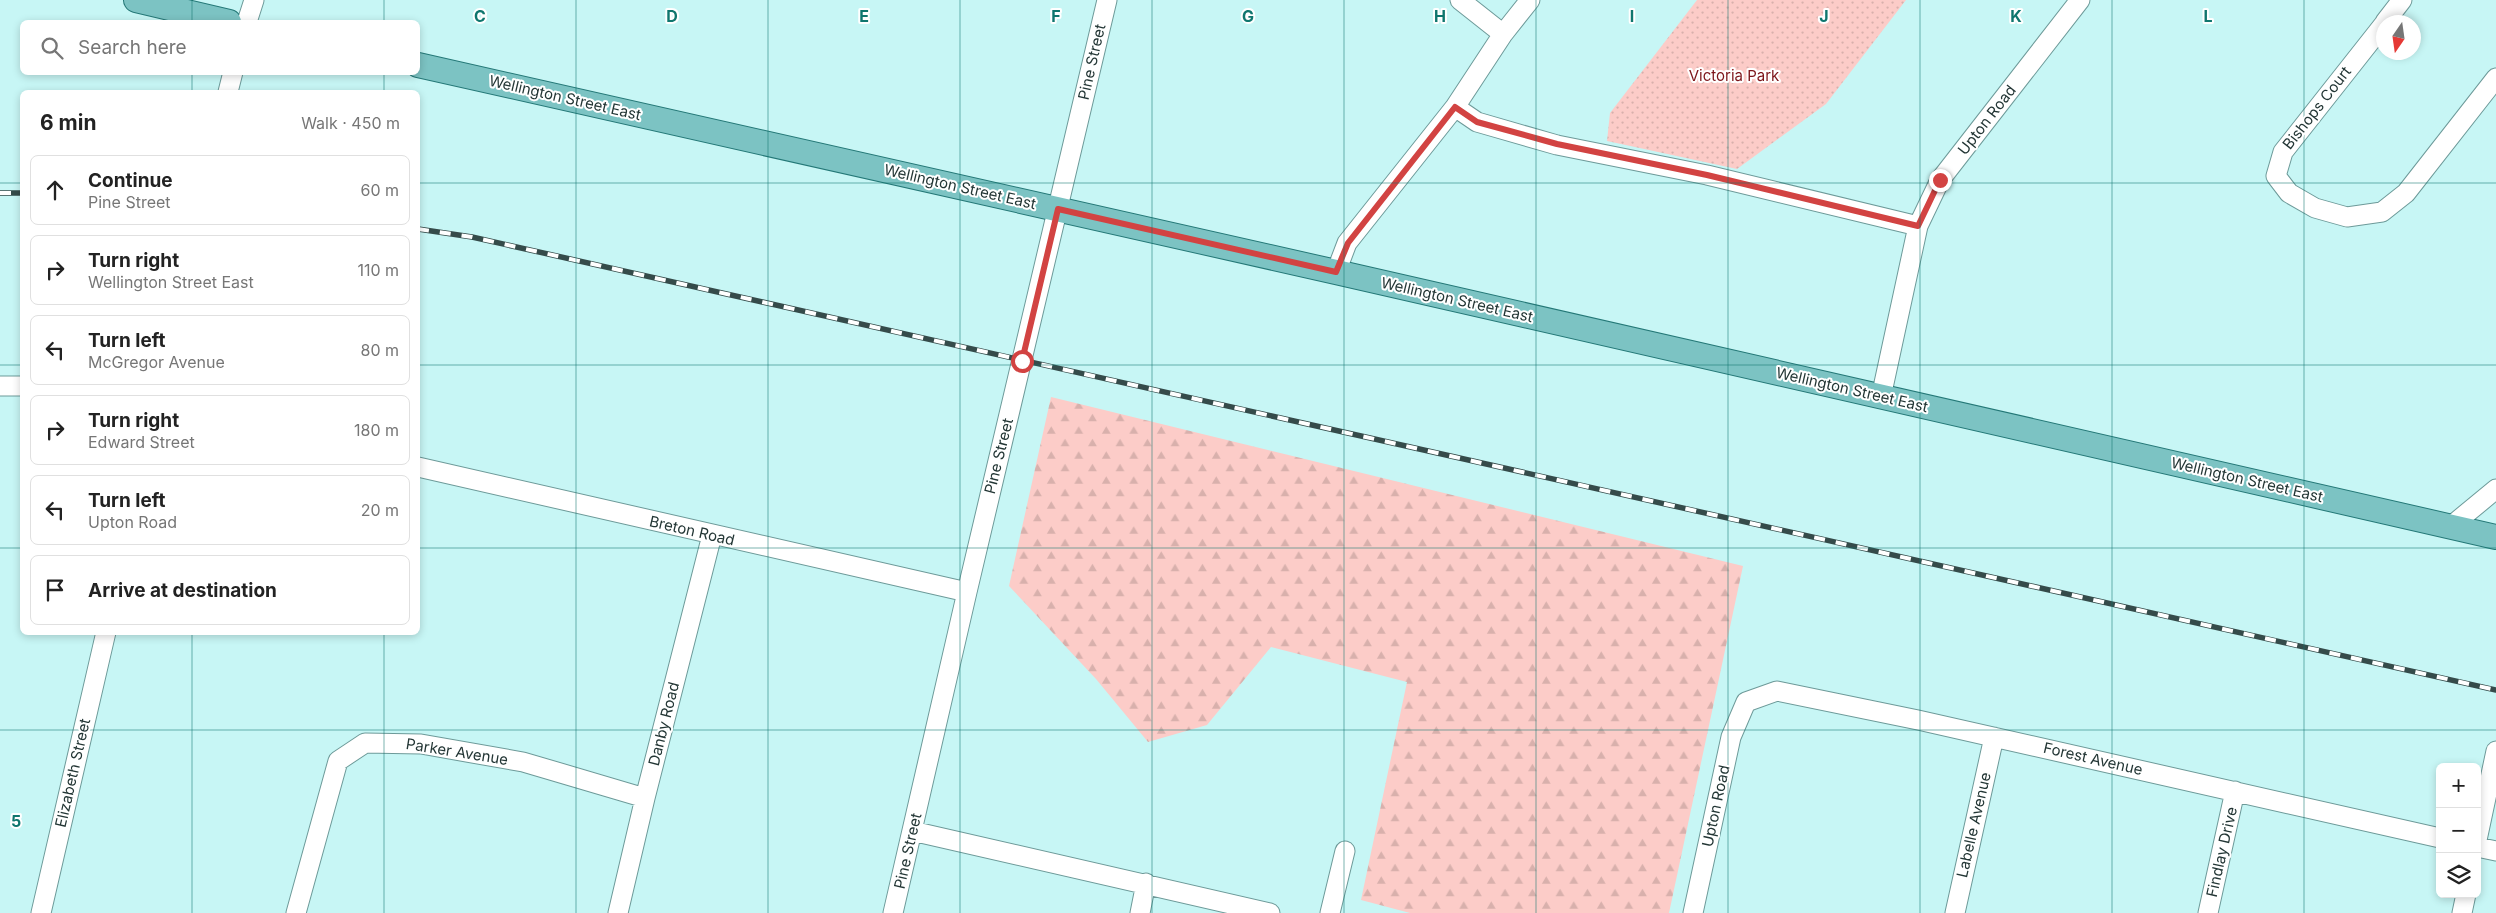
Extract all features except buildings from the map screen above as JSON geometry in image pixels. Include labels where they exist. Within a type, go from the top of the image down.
[{"type":"main road","points":[[136,0],[221,20]]},
{"type":"main road","name":"Wellington Street East","points":[[420,65],[1336,272],[2496,538]]},
{"type":"street","points":[[248,20],[254,0]]},
{"type":"street","name":"Pine Street","points":[[893,913],[966,592],[1107,0]]},
{"type":"street","points":[[1460,0],[1503,34]]},
{"type":"street","points":[[1336,272],[1348,243],[1455,107],[1503,34],[1530,0]]},
{"type":"street","name":"Upton Road","points":[[1882,397],[1918,226],[1940,180],[2080,0]]},
{"type":"street","name":"Bishops Court","points":[[2390,15],[2402,0]]},
{"type":"street","name":"Bishops Court","points":[[2376,33],[2282,152],[2276,176],[2288,193],[2315,208],[2347,217],[2382,212],[2406,193],[2496,78]]},
{"type":"street","points":[[228,90],[232,75]]},
{"type":"street","points":[[1455,107],[1477,122],[1557,144],[1707,175],[1918,226]]},
{"type":"street","points":[[0,386],[20,386]]},
{"type":"street","name":"Breton Road","points":[[420,467],[966,592]]},
{"type":"street","points":[[2450,527],[2496,489]]},
{"type":"street","name":"Danby Road","points":[[618,913],[645,798],[712,535]]},
{"type":"street","name":"Elizabeth Street","points":[[41,913],[105,635]]},
{"type":"street","name":"Forest Avenue","points":[[1746,702],[1777,690],[2436,837]]},
{"type":"street","name":"Upton Road","points":[[1693,913],[1731,737],[1746,702]]},
{"type":"street","name":"Labelle Avenue","points":[[1955,913],[1994,737]]},
{"type":"street","name":"Parker Avenue","points":[[296,913],[338,761],[365,743],[421,744],[523,762],[645,798]]},
{"type":"street","points":[[2481,821],[2496,751]]},
{"type":"street","name":"Findlay Drive","points":[[2208,913],[2236,791]]},
{"type":"street","points":[[912,831],[1146,883],[1270,913]]},
{"type":"street","points":[[2481,848],[2496,851]]},
{"type":"street","points":[[1330,913],[1345,851]]},
{"type":"street","points":[[1140,913],[1146,883]]},
{"type":"street","points":[[2462,913],[2465,898]]},
{"type":"green space","name":"Victoria Park","points":[[1697,0],[1906,0],[1826,104],[1737,169],[1607,141],[1610,113]]},
{"type":"green space","points":[[1051,397],[1743,566],[1669,913],[1410,913],[1361,900],[1407,682],[1271,647],[1207,725],[1148,742],[1096,679],[1009,586]]},
{"type":"railway","points":[[0,193],[20,193]]},
{"type":"railway","points":[[420,229],[472,237],[2496,690]]},
{"type":"route","points":[[1022,361],[1058,209],[1336,272],[1348,243],[1455,107],[1477,122],[1557,144],[1707,175],[1918,226],[1940,180]]}]
